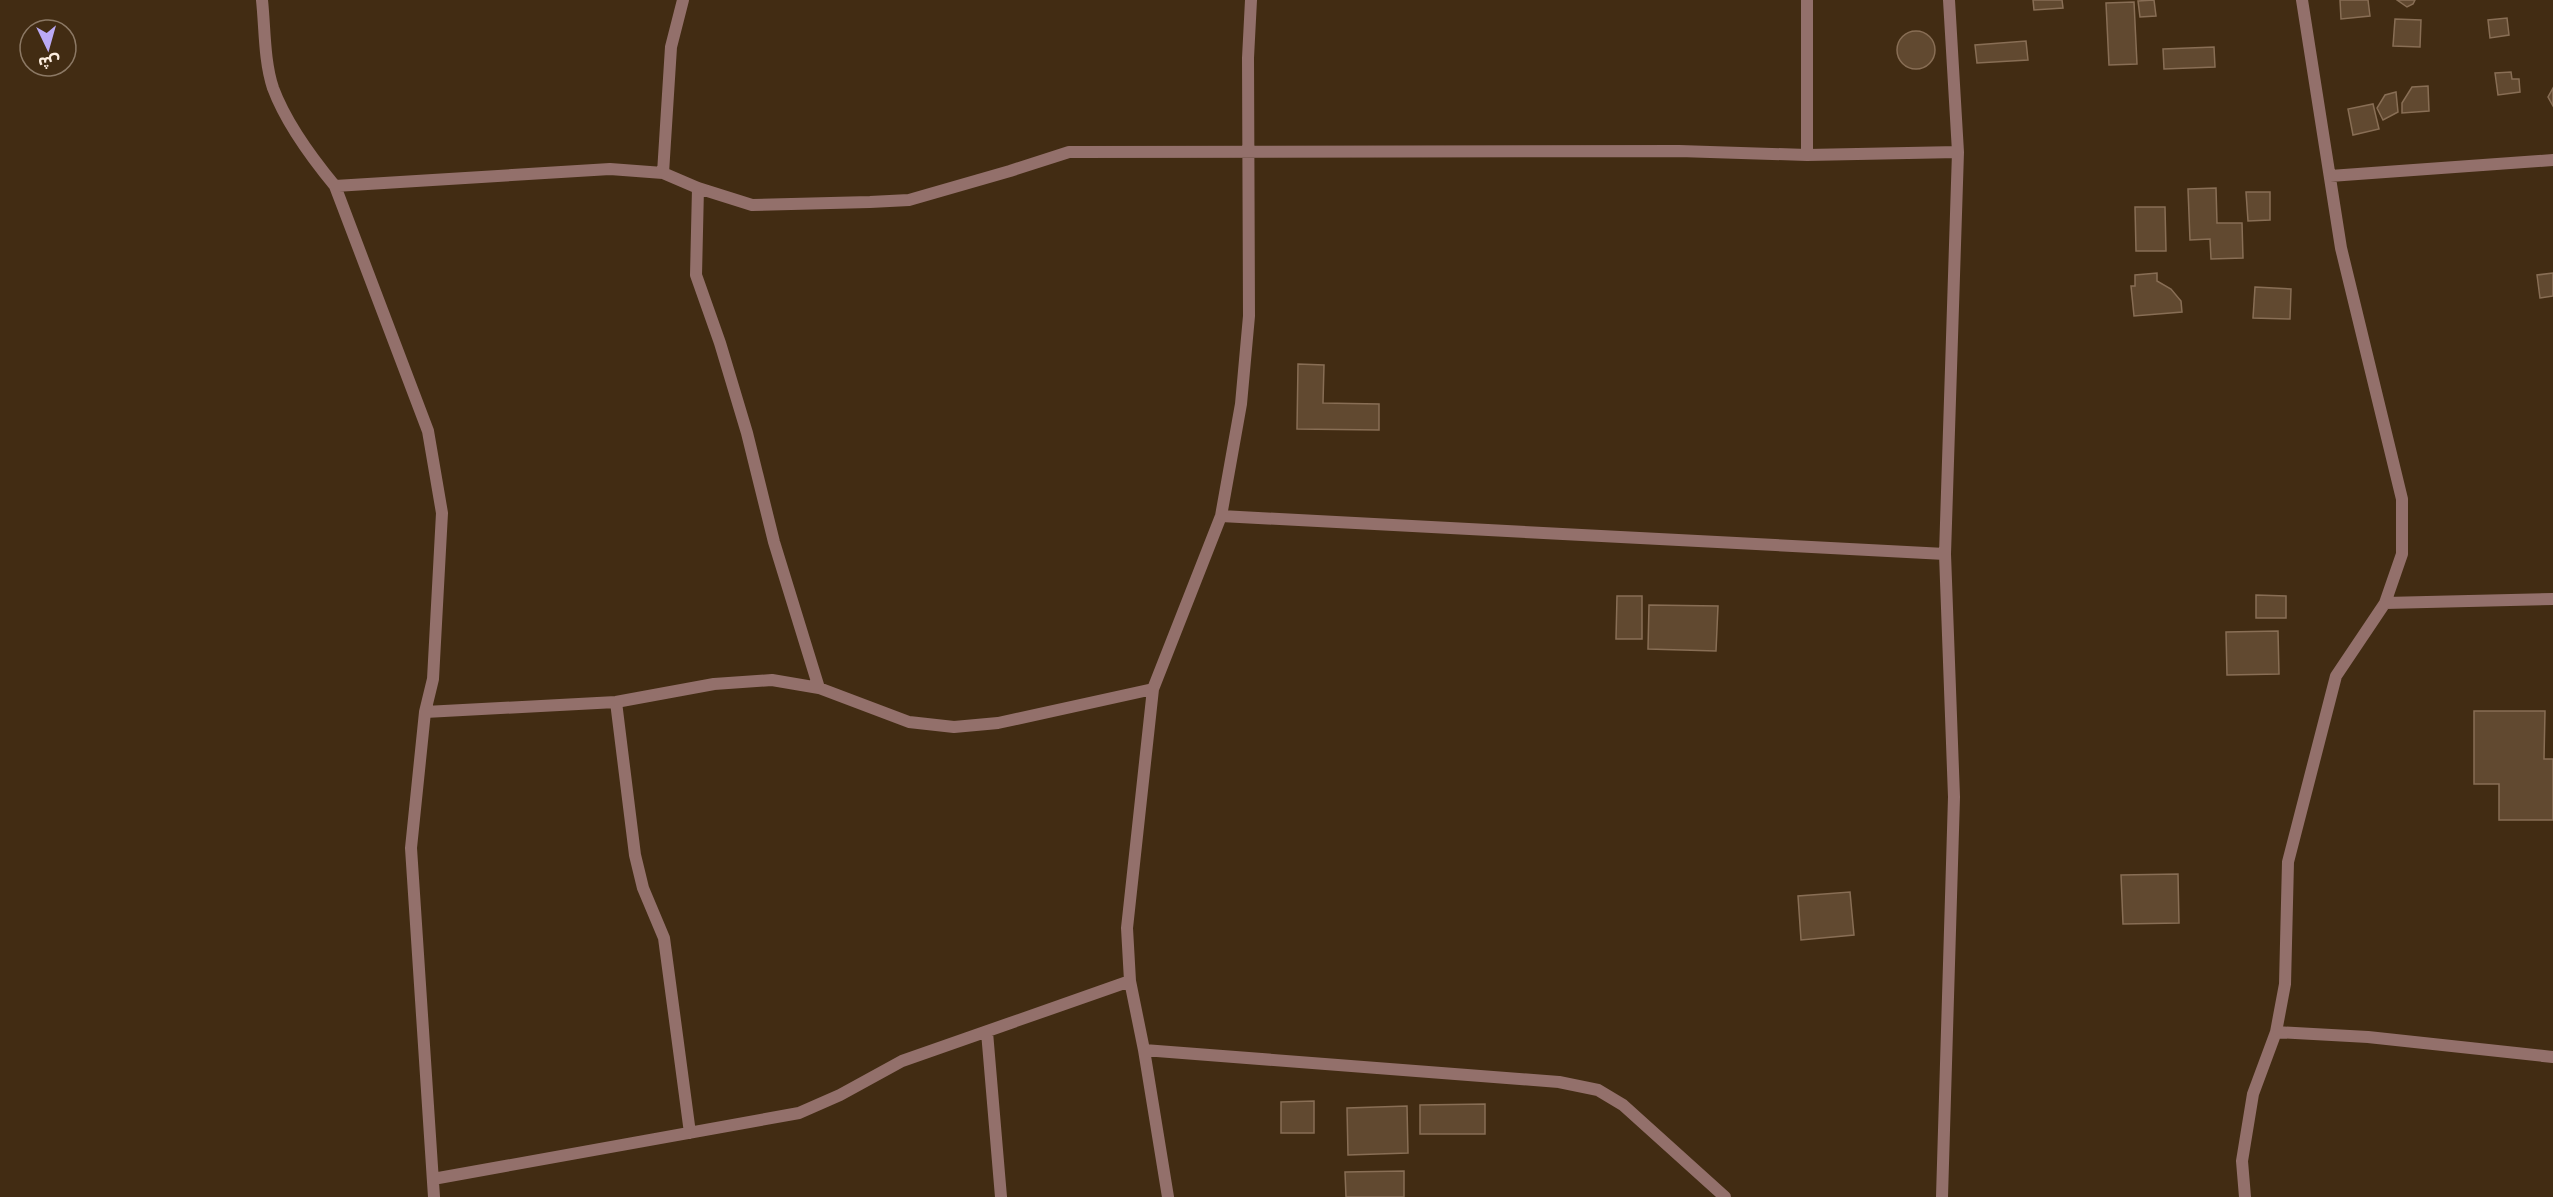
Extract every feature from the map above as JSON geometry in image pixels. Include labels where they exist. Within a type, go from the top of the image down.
[{"type":"street","points":[[262,0],[267,58],[273,87],[313,160],[335,186],[428,431],[442,513],[433,679],[425,712],[411,848],[434,1197]]},
{"type":"street","points":[[663,173],[671,47],[683,0]]},
{"type":"street","points":[[1168,1197],[1144,1050],[1130,981],[1127,928],[1153,689],[1221,516],[1241,404],[1249,316],[1248,58],[1251,0]]},
{"type":"street","points":[[1807,0],[1807,155]]},
{"type":"street","points":[[1942,1197],[1954,796],[1945,554],[1958,152],[1949,0]]},
{"type":"street","points":[[2245,1197],[2242,1161],[2253,1094],[2276,1032],[2285,984],[2288,862],[2336,676],[2385,603],[2402,554],[2402,500],[2341,248],[2302,0]]},
{"type":"street","points":[[335,186],[610,169],[663,173],[698,188],[752,205],[909,200],[1069,152],[1249,150],[1570,153],[1679,151],[1807,155],[1958,152]]},
{"type":"street","points":[[2330,176],[2553,160]]},
{"type":"street","points":[[698,188],[696,275],[720,343],[747,433],[774,542],[819,688]]},
{"type":"street","points":[[1221,516],[1945,554]]},
{"type":"street","points":[[2385,603],[2553,599]]},
{"type":"street","points":[[425,712],[616,702],[714,684],[772,680],[819,688],[909,722],[954,727],[998,723],[1153,689]]},
{"type":"street","points":[[616,702],[635,855],[643,888],[664,938],[690,1133]]},
{"type":"street","points":[[433,1179],[799,1113],[840,1095],[902,1061],[1130,981]]},
{"type":"street","points":[[987,1032],[1001,1197]]},
{"type":"street","points":[[2276,1032],[2367,1037],[2553,1057]]},
{"type":"street","points":[[1144,1050],[1559,1082],[1598,1090],[1623,1105],[1725,1197]]},
{"type":"building","points":[[2033,0],[2062,0],[2063,8],[2034,10]]},
{"type":"building","points":[[2154,0],[2156,16],[2140,17],[2138,1]]},
{"type":"building","points":[[2340,0],[2368,0],[2370,16],[2341,19]]},
{"type":"building","points":[[2397,0],[2415,0],[2407,7]]},
{"type":"building","points":[[2134,2],[2137,64],[2109,65],[2106,3]]},
{"type":"building","points":[[2507,18],[2509,35],[2490,38],[2488,20]]},
{"type":"building","points":[[2395,19],[2421,20],[2420,47],[2393,46]]},
{"type":"building","points":[[1916,31],[1929,37],[1935,50],[1929,63],[1916,69],[1903,63],[1897,50],[1903,37]]},
{"type":"building","points":[[2026,41],[2028,60],[1977,63],[1975,45]]},
{"type":"building","points":[[2214,47],[2215,67],[2164,69],[2163,49]]},
{"type":"building","points":[[2511,72],[2512,79],[2519,79],[2520,92],[2498,95],[2495,73]]},
{"type":"building","points":[[2428,86],[2429,111],[2402,113],[2402,103],[2412,87]]},
{"type":"building","points":[[2553,88],[2553,106],[2548,97]]},
{"type":"building","points":[[2396,92],[2398,112],[2383,120],[2377,108],[2385,95]]},
{"type":"building","points":[[2373,104],[2379,129],[2353,135],[2348,109]]},
{"type":"building","points":[[2216,188],[2217,223],[2242,223],[2243,258],[2211,259],[2210,239],[2190,240],[2188,189]]},
{"type":"building","points":[[2246,192],[2270,192],[2270,220],[2248,221]]},
{"type":"building","points":[[2135,207],[2165,207],[2166,251],[2136,251]]},
{"type":"building","points":[[2157,273],[2157,281],[2171,289],[2181,301],[2182,312],[2134,316],[2131,286],[2135,286],[2135,275]]},
{"type":"building","points":[[2553,273],[2553,296],[2540,298],[2537,275]]},
{"type":"building","points":[[2255,287],[2291,289],[2290,319],[2253,318]]},
{"type":"building","points":[[1298,364],[1324,365],[1323,403],[1379,404],[1379,430],[1297,429]]},
{"type":"building","points":[[2256,595],[2286,596],[2286,618],[2256,618]]},
{"type":"building","points":[[1617,596],[1642,596],[1642,639],[1616,639]]},
{"type":"building","points":[[1649,605],[1718,606],[1716,651],[1648,649]]},
{"type":"building","points":[[2278,631],[2279,674],[2227,675],[2226,632]]},
{"type":"building","points":[[2474,711],[2545,711],[2544,759],[2553,759],[2553,820],[2499,820],[2499,784],[2474,784]]},
{"type":"building","points":[[2178,874],[2179,923],[2123,924],[2121,875]]},
{"type":"building","points":[[1850,892],[1854,935],[1801,940],[1798,896]]},
{"type":"building","points":[[1314,1101],[1314,1133],[1281,1133],[1281,1102]]},
{"type":"building","points":[[1485,1104],[1485,1134],[1420,1134],[1420,1105]]},
{"type":"building","points":[[1407,1106],[1408,1153],[1348,1155],[1347,1108]]},
{"type":"building","points":[[1404,1171],[1404,1197],[1346,1197],[1345,1172]]}]
